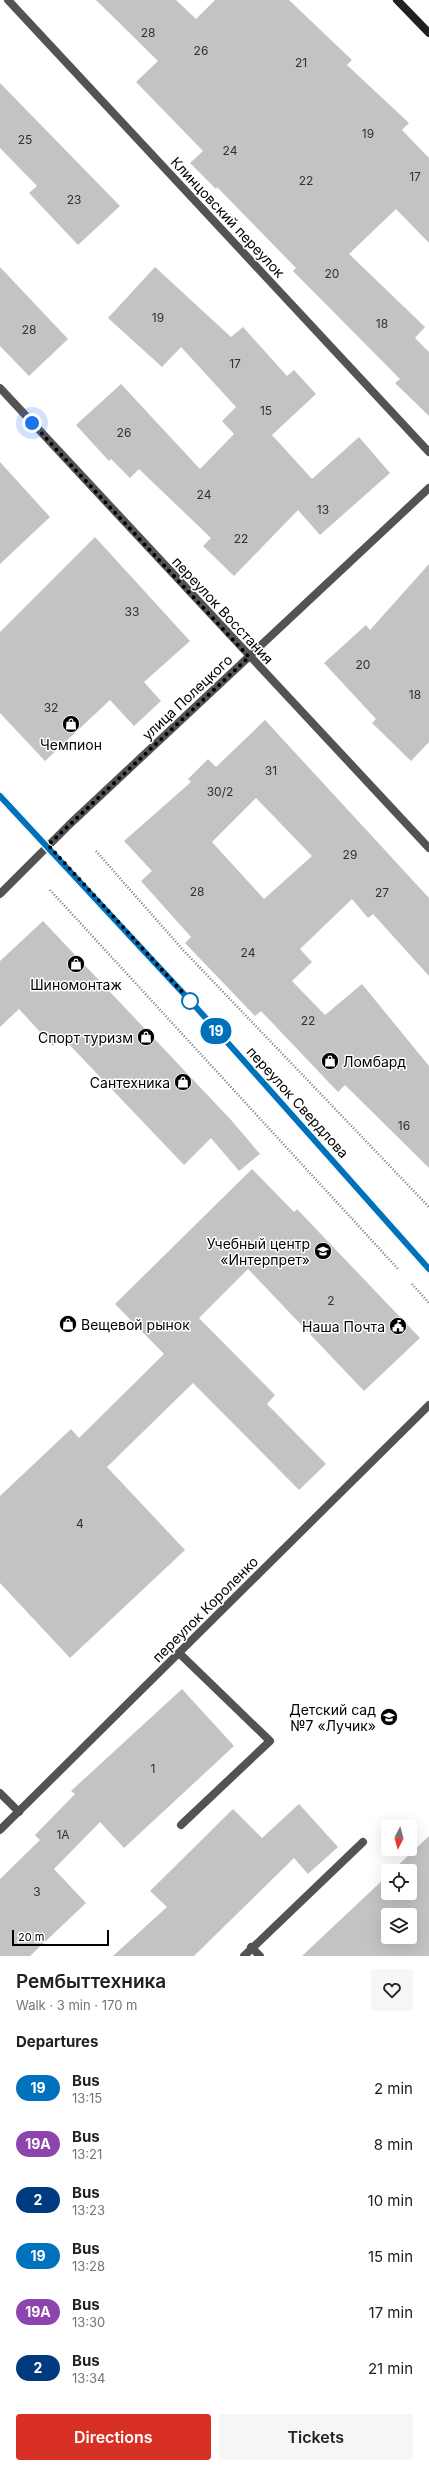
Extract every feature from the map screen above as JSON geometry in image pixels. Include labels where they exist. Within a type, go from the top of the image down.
[{"type":"main road","points":[[397,0],[429,32]]},
{"type":"main road","name":"переулок Свердлова","points":[[0,796],[48,845],[429,1269]]},
{"type":"street","name":"Клинцовский переулок","points":[[8,0],[429,452]]},
{"type":"street","name":"переулок Восстания","points":[[0,388],[249,657],[429,848]]},
{"type":"street","name":"улица Полецкого","points":[[0,894],[48,845],[429,488]]},
{"type":"street","name":"переулок Короленко","points":[[0,1830],[429,1405]]},
{"type":"street","points":[[179,1653],[270,1741],[181,1825]]},
{"type":"street","points":[[0,1793],[19,1812]]},
{"type":"street","points":[[244,1956],[251,1947],[363,1842]]},
{"type":"street","points":[[251,1947],[260,1956]]},
{"type":"path","points":[[96,851],[183,950],[429,1207]]},
{"type":"path","points":[[50,890],[402,1274]]},
{"type":"path","points":[[408,1280],[429,1303]]},
{"type":"building","points":[[96,0],[176,0],[196,19],[215,0],[289,0],[352,60],[347,65],[409,123],[402,130],[429,158],[429,243],[396,209],[349,254],[425,327],[415,338],[429,352],[429,416],[395,383],[400,379],[293,271],[296,268],[217,187],[216,189],[190,163],[203,151],[136,82],[158,61]]},
{"type":"building","points":[[0,83],[120,206],[78,245],[29,193],[37,186],[0,148]]},
{"type":"building","points":[[0,267],[68,339],[29,376],[0,346]]},
{"type":"building","points":[[155,267],[231,337],[243,327],[287,376],[294,370],[316,394],[272,435],[312,479],[359,437],[390,473],[320,535],[298,510],[234,576],[203,546],[211,538],[139,469],[130,478],[111,459],[109,461],[76,425],[121,384],[200,469],[234,434],[222,421],[236,407],[181,347],[162,367],[108,318]]},
{"type":"building","points":[[0,462],[50,517],[0,564]]},
{"type":"building","points":[[95,537],[190,641],[144,682],[161,701],[134,726],[110,700],[45,761],[0,713],[0,632]]},
{"type":"building","points":[[429,564],[429,742],[411,761],[372,723],[376,719],[324,663],[366,625],[370,630]]},
{"type":"building","points":[[265,720],[429,898],[429,976],[373,914],[368,918],[352,899],[300,949],[312,962],[292,981],[325,1015],[362,984],[429,1066],[429,1168],[345,1085],[338,1092],[261,1011],[255,1016],[185,943],[191,937],[141,881],[152,871],[124,841],[191,782],[188,779],[208,759],[216,767]],"holes":[[[256,798],[312,856],[264,899],[212,842]]]},
{"type":"building","points":[[43,921],[232,1121],[260,1154],[239,1171],[211,1138],[184,1165],[62,1037],[53,1046],[19,1009],[0,1027],[0,961]]},
{"type":"building","points":[[252,1169],[294,1212],[297,1209],[420,1338],[364,1391],[248,1269],[199,1318],[275,1395],[267,1404],[326,1464],[299,1490],[193,1383],[107,1467],[185,1550],[70,1658],[0,1583],[0,1496],[71,1429],[79,1438],[164,1354],[115,1304]]},
{"type":"building","points":[[182,1689],[234,1746],[124,1848],[100,1822],[54,1869],[86,1903],[30,1956],[0,1956],[0,1879],[40,1840],[35,1835],[75,1794],[71,1791]]},
{"type":"building","points":[[299,1804],[338,1847],[308,1874],[294,1858],[194,1956],[113,1956],[167,1907],[150,1891],[233,1809],[262,1838]]},
{"type":"building","points":[[429,1836],[429,1956],[302,1956],[381,1882],[381,1900],[417,1900],[417,1864],[399,1864],[408,1856],[417,1856],[417,1847]]},
{"type":"bus line","name":"19","points":[[0,796],[48,845],[195,1006],[429,1269]]},
{"type":"place","name":"Чемпион","points":[[71,724]]},
{"type":"place","name":"Шиномонтаж","points":[[76,964]]},
{"type":"place","name":"Спорт туризм","points":[[146,1037]]},
{"type":"place","name":"Ломбард","points":[[330,1061]]},
{"type":"place","name":"Сантехника","points":[[183,1082]]},
{"type":"place","name":"Учебный центр «Интерпрет»","points":[[323,1251]]},
{"type":"place","name":"Вещевой рынок","points":[[68,1324]]},
{"type":"place","name":"Наша Почта","points":[[398,1326]]},
{"type":"place","name":"Детский сад №7 «Лучик»","points":[[389,1717]]},
{"type":"route","points":[[32,423],[249,657],[48,845],[195,1006],[190,1001]]}]
